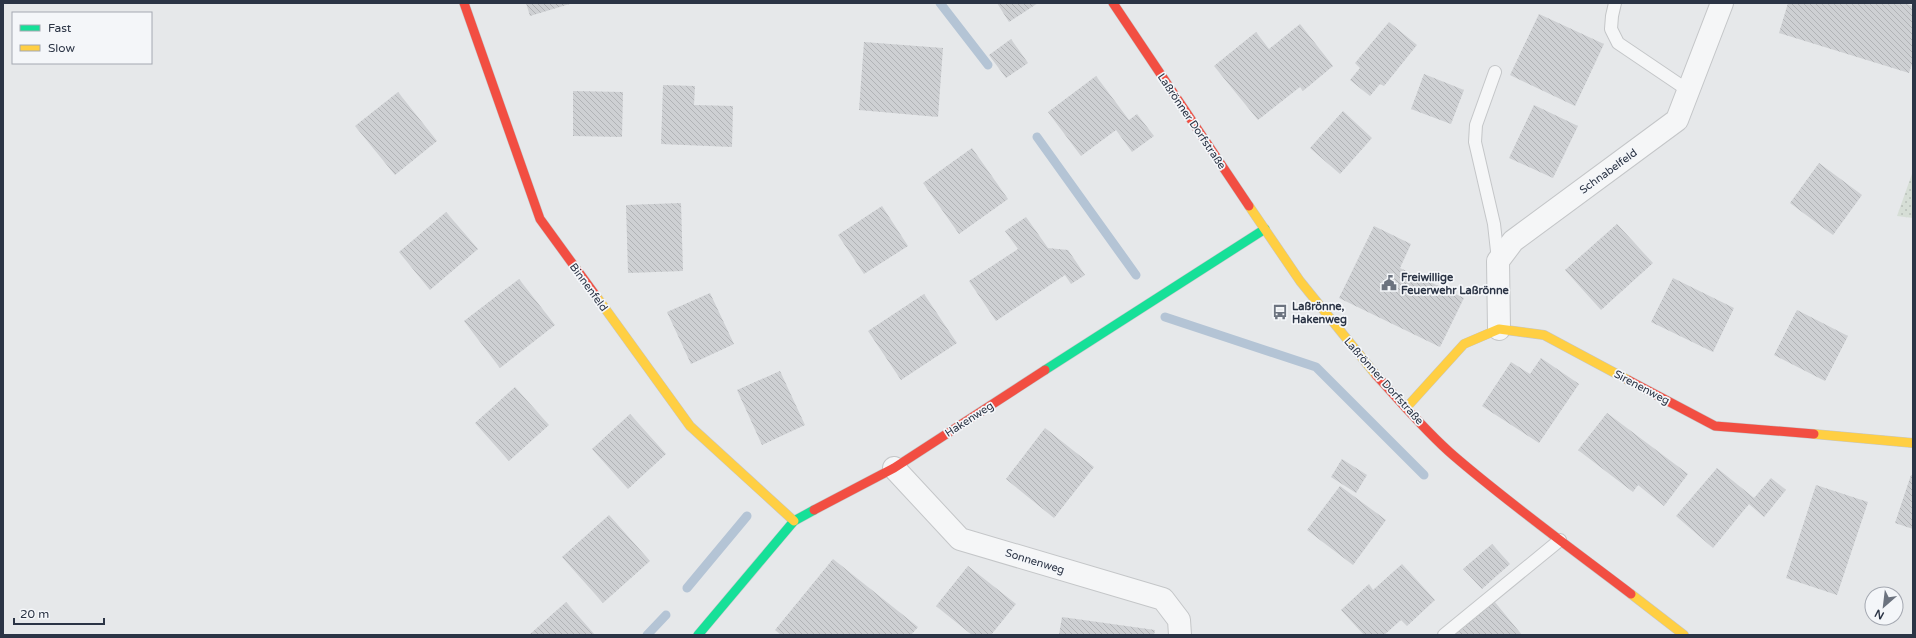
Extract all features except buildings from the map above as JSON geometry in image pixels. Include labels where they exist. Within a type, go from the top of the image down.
[{"type":"street","name":"Binnenfeld","points":[[464,3],[540,219],[690,426],[794,521]]},
{"type":"street","name":"Laßrönner Dorfstraße","points":[[1113,3],[1300,281],[1366,363],[1406,408],[1453,455],[1560,540],[1684,635]]},
{"type":"street","name":"Schnabelfeld","points":[[1498,261],[1513,241],[1677,120],[1722,3]]},
{"type":"street","name":"Hakenweg","points":[[698,635],[794,521],[894,468],[1264,229]]},
{"type":"street","points":[[1406,408],[1464,344],[1499,329],[1498,261]]},
{"type":"street","name":"Sirenenweg","points":[[1499,329],[1544,335],[1714,426],[1913,443]]},
{"type":"street","name":"Sonnenweg","points":[[894,468],[960,539],[1162,599],[1179,620],[1180,635]]},
{"type":"lane","points":[[1616,3],[1612,16],[1611,29],[1618,43],[1688,91]]},
{"type":"lane","points":[[1495,72],[1476,125],[1475,142],[1494,224],[1498,261]]},
{"type":"lane","points":[[1444,635],[1560,540]]},
{"type":"shaded area","points":[[1913,171],[1913,218],[1897,216]]},
{"type":"waterway","points":[[940,3],[988,65]]},
{"type":"waterway","points":[[1037,137],[1136,275]]},
{"type":"waterway","points":[[1165,317],[1316,367],[1424,475]]},
{"type":"waterway","points":[[687,588],[747,516]]},
{"type":"waterway","points":[[647,635],[666,615]]},
{"type":"traffic: fast","points":[[1045,370],[1265,229]]},
{"type":"traffic: fast","points":[[698,635],[794,521],[814,510]]},
{"type":"traffic: slow","points":[[1249,206],[1300,281],[1376,375]]},
{"type":"traffic: slow","points":[[596,296],[690,426],[794,521]]},
{"type":"traffic: slow","points":[[1406,408],[1464,344],[1499,329],[1544,335],[1628,380]]},
{"type":"traffic: slow","points":[[1814,434],[1913,443]]},
{"type":"traffic: slow","points":[[1631,594],[1684,635]]},
{"type":"traffic: jam","points":[[464,3],[540,219],[596,296]]},
{"type":"traffic: jam","points":[[1113,3],[1249,206]]},
{"type":"traffic: jam","points":[[814,510],[894,468],[1045,370]]},
{"type":"traffic: jam","points":[[1376,375],[1424,427],[1454,456],[1519,509],[1631,594]]},
{"type":"traffic: jam","points":[[1628,380],[1715,426],[1814,434]]},
{"type":"place","name":"Freiwillige Feuerwehr Laßrönne","points":[[1389,283]]},
{"type":"place","name":"Laßrönne, Hakenweg","points":[[1280,312]]}]
